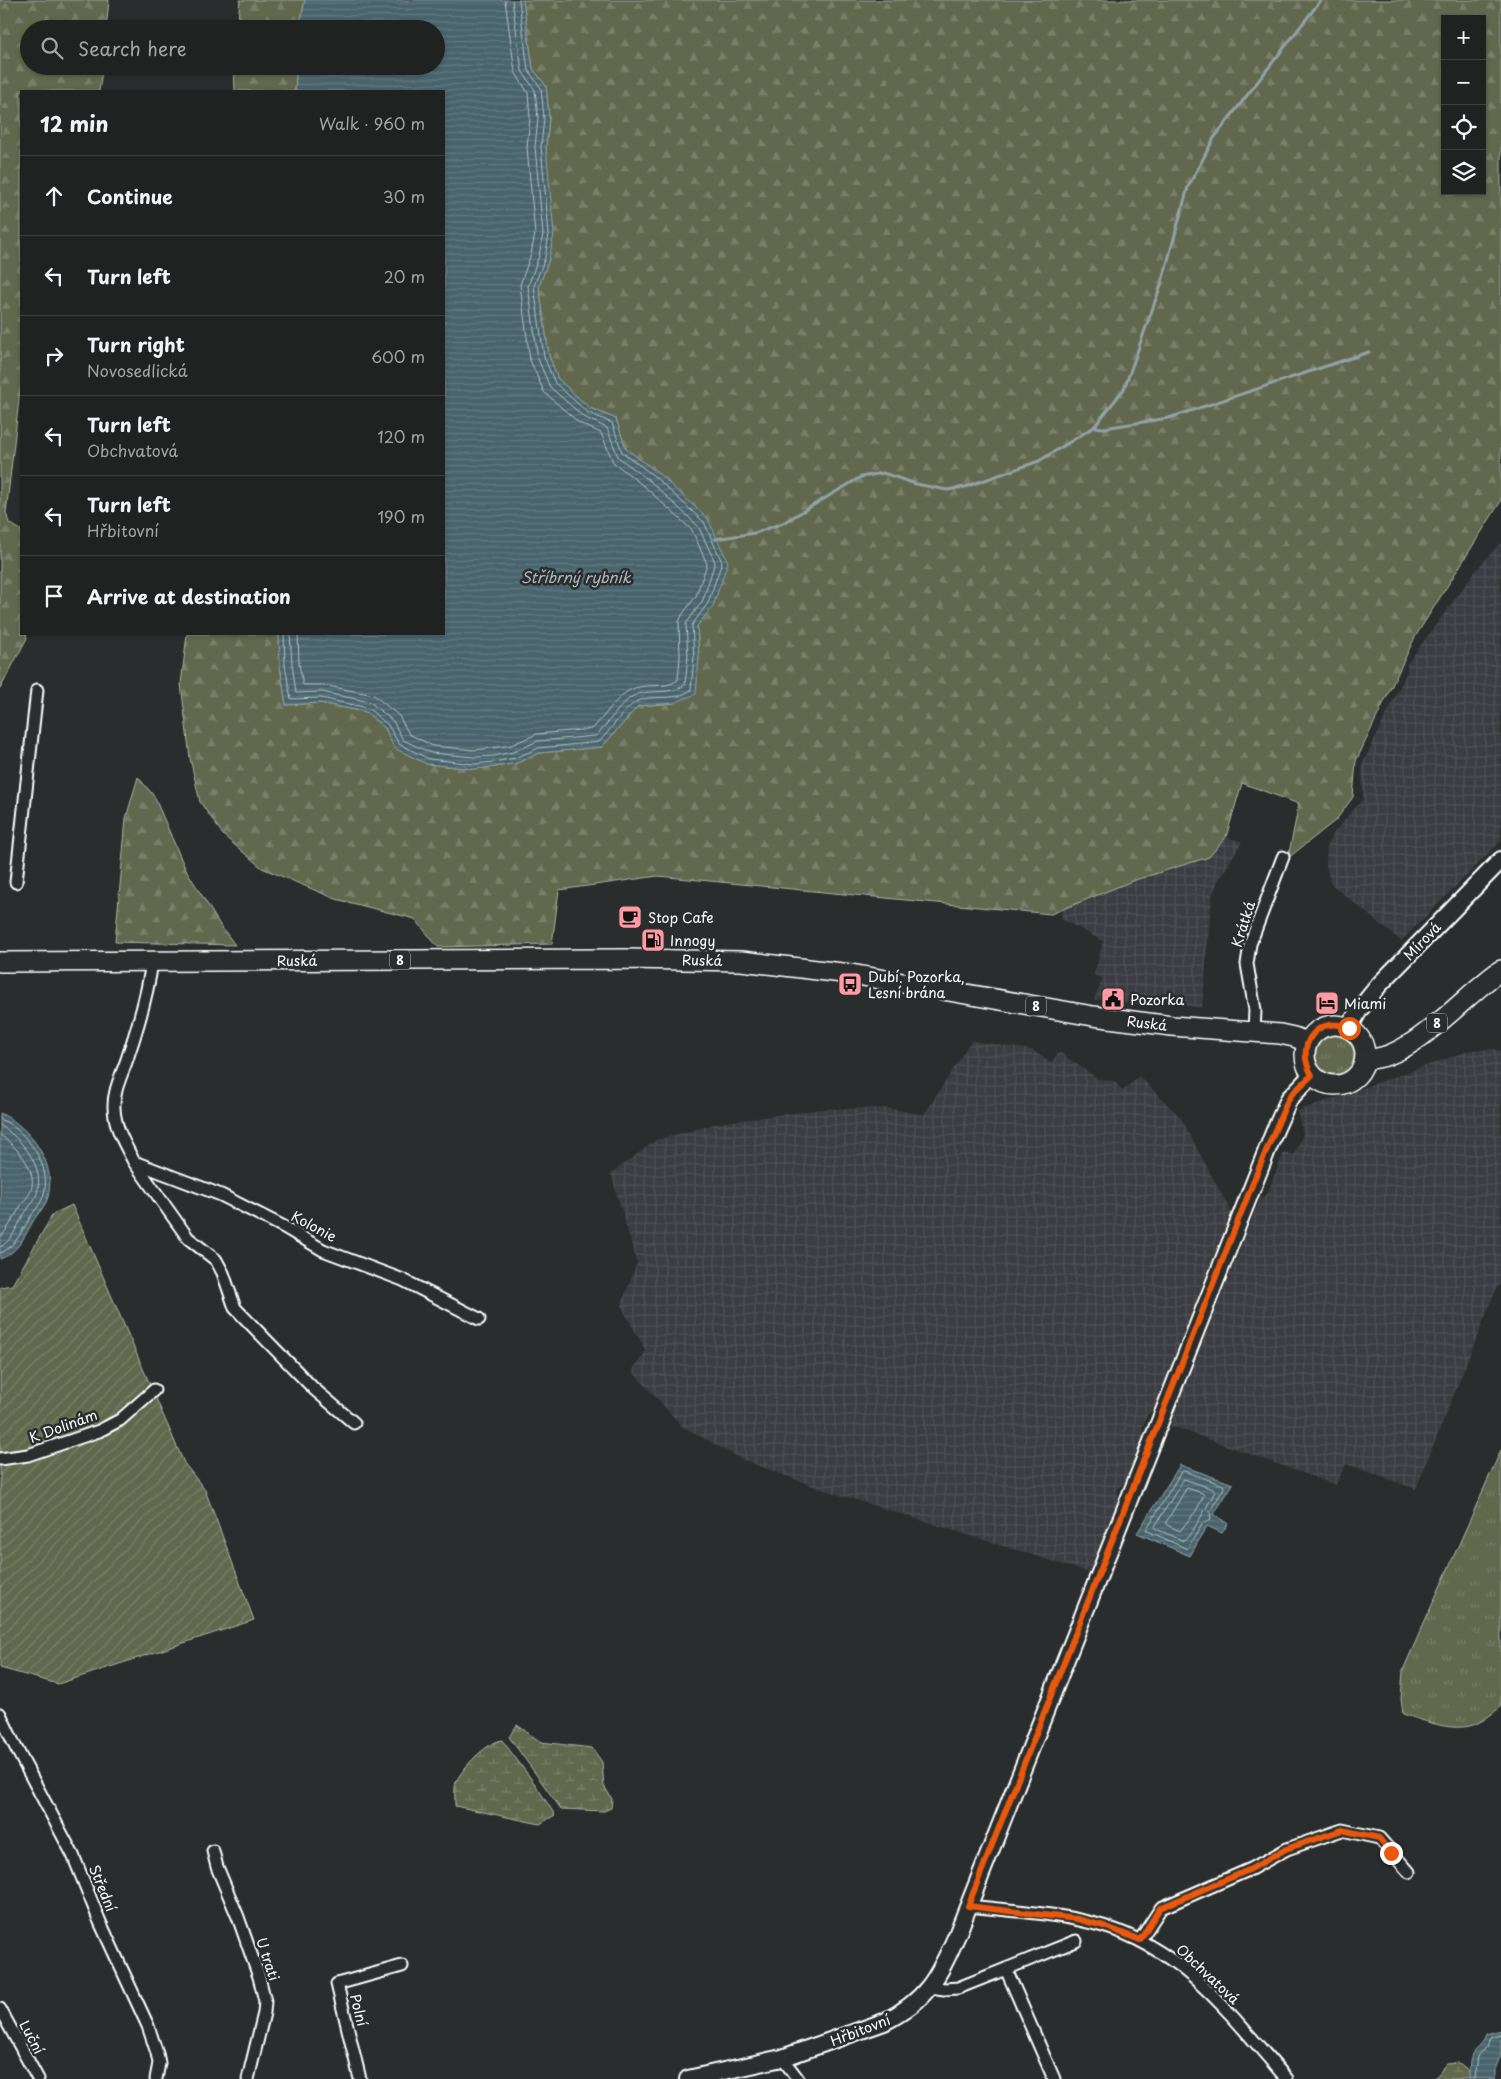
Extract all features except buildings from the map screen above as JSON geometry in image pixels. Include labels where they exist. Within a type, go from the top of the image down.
[{"type":"main road","name":"Ruská","points":[[0,962],[702,959],[766,962],[896,981],[1093,1016],[1172,1026],[1294,1036],[1307,1042]]},
{"type":"main road","name":"8","points":[[1365,1059],[1382,1058],[1410,1044],[1501,970]]},
{"type":"main road","points":[[1337,1024],[1349,1028],[1355,1032],[1362,1043],[1365,1059],[1362,1069],[1356,1077],[1338,1085],[1328,1085],[1319,1081],[1312,1075],[1304,1059],[1307,1042],[1312,1034],[1328,1025],[1337,1024]]},
{"type":"street","points":[[16,882],[37,690]]},
{"type":"street","name":"Krátká","points":[[1254,1032],[1254,1010],[1247,964],[1250,944],[1283,857]]},
{"type":"street","name":"Mírová","points":[[1349,1028],[1365,1002],[1385,978],[1501,860]]},
{"type":"street","points":[[152,961],[150,980],[139,1023],[117,1089],[114,1108],[118,1132],[134,1162],[188,1238],[216,1260],[223,1273],[235,1308],[314,1388],[354,1423]]},
{"type":"street","name":"Hřbitovní","points":[[688,2079],[782,2058],[884,2022],[918,2001],[931,1987],[944,1965],[968,1906],[1256,1175],[1291,1095],[1312,1075]]},
{"type":"street","name":"Kolonie","points":[[134,1162],[221,1195],[284,1227],[323,1250],[403,1280],[479,1318]]},
{"type":"street","name":"K Dolinám","points":[[0,1459],[28,1455],[99,1431],[120,1420],[154,1390]]},
{"type":"street","name":"Střední","points":[[0,1714],[73,1855],[100,1922],[148,2026],[159,2063],[156,2079]]},
{"type":"street","points":[[1140,1940],[1160,1908],[1251,1869],[1286,1849],[1342,1830],[1379,1838],[1409,1872]]},
{"type":"street","name":"U trati","points":[[213,1851],[250,1951],[265,2001],[264,2013],[248,2079]]},
{"type":"street","name":"Obchvatová","points":[[968,1906],[1077,1919],[1104,1926],[1140,1940],[1168,1956],[1192,1976],[1218,2001],[1287,2079]]},
{"type":"street","points":[[931,1987],[944,1989],[958,1988],[1076,1941]]},
{"type":"street","name":"Polní","points":[[360,2079],[337,1984],[402,1966]]},
{"type":"street","points":[[1006,1969],[1054,2079]]},
{"type":"street","name":"Luční","points":[[0,2009],[38,2079]]},
{"type":"street","points":[[782,2058],[798,2079]]},
{"type":"shaded area","points":[[1501,542],[1501,841],[1401,941],[1330,883],[1326,865],[1327,844],[1335,831],[1363,799],[1362,765],[1407,672],[1407,664],[1477,569]]},
{"type":"shaded area","points":[[1226,837],[1242,842],[1218,881],[1212,896],[1202,1008],[1183,1005],[1184,1001],[1161,998],[1158,1007],[1103,999],[1094,1000],[1103,978],[1094,975],[1103,941],[1061,919],[1062,909],[1132,881],[1209,857]]},
{"type":"shaded area","points":[[971,1041],[1032,1050],[1051,1063],[1059,1052],[1098,1079],[1114,1081],[1123,1091],[1139,1076],[1181,1118],[1231,1212],[1153,1411],[1147,1415],[1142,1428],[1145,1436],[1126,1482],[1117,1489],[1119,1500],[1090,1573],[821,1489],[741,1459],[682,1426],[632,1371],[646,1351],[621,1306],[637,1263],[611,1174],[656,1140],[719,1123],[823,1109],[887,1108],[924,1115]]},
{"type":"shaded area","points":[[1494,1049],[1501,1051],[1501,1284],[1497,1287],[1416,1489],[1346,1464],[1336,1485],[1169,1425],[1260,1199],[1267,1194],[1284,1152],[1294,1155],[1303,1134],[1297,1111],[1471,1050]]},
{"type":"green space","points":[[0,0],[109,0],[107,20],[20,20],[20,75],[102,75],[99,90],[20,90],[20,391],[6,513],[9,523],[20,529],[20,635],[26,635],[27,638],[0,689]]},
{"type":"green space","points":[[240,0],[305,0],[301,20],[238,20]]},
{"type":"green space","points":[[523,0],[1501,0],[1501,501],[1415,637],[1356,761],[1353,797],[1336,820],[1288,858],[1299,804],[1242,783],[1226,837],[1209,857],[1132,881],[1051,914],[658,876],[559,890],[552,944],[438,947],[415,919],[336,899],[262,868],[224,836],[200,802],[190,758],[181,684],[187,635],[279,635],[280,665],[286,705],[320,703],[366,712],[385,728],[395,748],[427,764],[474,769],[517,763],[539,753],[602,747],[638,706],[674,703],[699,657],[697,626],[713,606],[657,472],[626,449],[616,419],[590,408],[558,379],[549,356],[539,286],[549,259],[546,147],[549,118],[546,86],[533,69]]},
{"type":"green space","points":[[234,75],[296,75],[295,90],[235,90]]},
{"type":"green space","points":[[138,777],[154,796],[185,868],[220,925],[235,945],[115,942],[126,818]]},
{"type":"green space","points":[[1335,1036],[1349,1041],[1354,1055],[1349,1069],[1335,1074],[1321,1069],[1316,1055],[1321,1041]]},
{"type":"green space","points":[[72,1205],[184,1463],[205,1490],[254,1620],[58,1684],[0,1668],[0,1287],[12,1285],[53,1214]]},
{"type":"green space","points":[[1501,1450],[1501,1707],[1478,1723],[1469,1726],[1450,1727],[1431,1723],[1403,1714],[1401,1699],[1403,1670]]},
{"type":"green space","points":[[517,1725],[541,1742],[592,1748],[602,1762],[604,1786],[612,1799],[611,1808],[604,1811],[561,1809],[509,1737]]},
{"type":"green space","points":[[502,1740],[535,1784],[555,1815],[540,1824],[455,1806],[455,1784],[459,1776],[476,1756],[489,1746]]},
{"type":"green space","points":[[1459,2063],[1468,2070],[1474,2079],[1434,2079],[1447,2064]]},
{"type":"water","name":"Stříbrný rybník","points":[[305,0],[523,0],[533,69],[546,86],[549,118],[546,147],[554,234],[549,259],[539,286],[549,356],[558,379],[575,395],[590,408],[616,419],[626,449],[657,472],[708,519],[728,562],[713,606],[697,626],[699,657],[696,694],[674,703],[638,706],[602,747],[539,753],[517,763],[495,767],[474,769],[427,764],[394,748],[385,728],[366,712],[320,703],[286,705],[280,665],[279,635],[445,635],[445,90],[295,90],[296,75],[445,75],[445,20],[301,20]]},
{"type":"water","points":[[0,1113],[21,1127],[39,1148],[49,1172],[50,1184],[45,1204],[23,1239],[11,1253],[0,1259]]},
{"type":"water","points":[[1180,1465],[1233,1484],[1214,1514],[1228,1524],[1222,1533],[1207,1526],[1190,1556],[1137,1533]]},
{"type":"water","points":[[1501,2030],[1501,2054],[1496,2067],[1496,2079],[1469,2079],[1472,2054],[1481,2045],[1486,2034]]},
{"type":"waterway","points":[[715,539],[755,533],[783,523],[861,477],[883,473],[916,484],[947,490],[965,487],[1039,461],[1094,427],[1124,389],[1162,282],[1188,187],[1214,138],[1321,0]]},
{"type":"waterway","points":[[1094,427],[1104,428],[1169,418],[1369,352]]},
{"type":"place","name":"Stop Cafe","points":[[630,917]]},
{"type":"place","name":"Innogy","points":[[653,940]]},
{"type":"place","name":"Dubí, Pozorka, Lesní brána","points":[[850,984]]},
{"type":"place","name":"Pozorka","points":[[1113,999]]},
{"type":"place","name":"Miami","points":[[1327,1003]]},
{"type":"route","points":[[1349,1028],[1337,1024],[1328,1025],[1312,1034],[1307,1042],[1304,1059],[1312,1075],[1291,1095],[1256,1175],[968,1906],[1077,1919],[1104,1926],[1140,1940],[1160,1908],[1251,1869],[1286,1849],[1342,1830],[1379,1838],[1391,1853]]}]
